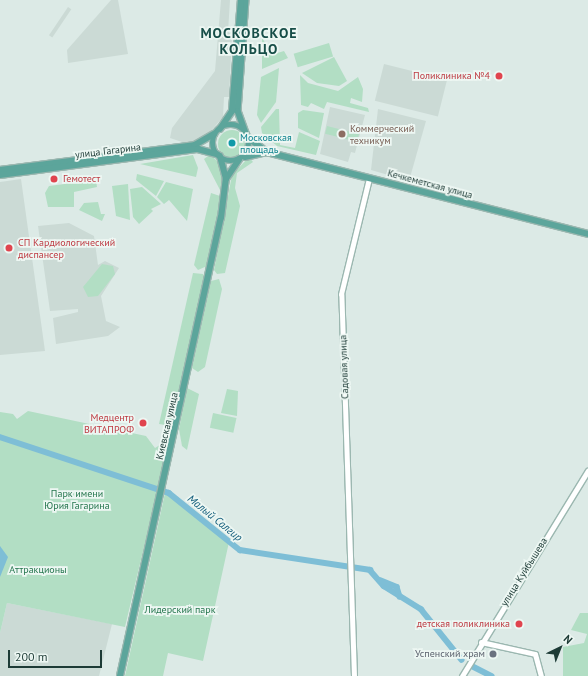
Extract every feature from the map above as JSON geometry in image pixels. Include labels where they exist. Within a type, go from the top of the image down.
[{"type":"main road","points":[[241,0],[232,111],[220,129],[214,134],[213,148],[219,156],[242,158],[250,148],[248,135],[238,111],[246,0]]},
{"type":"main road","points":[[220,129],[233,125],[248,135]]},
{"type":"main road","name":"улица Гагарина","points":[[0,170],[195,145],[214,134]]},
{"type":"main road","name":"Кечкеметская улица","points":[[248,135],[268,152],[588,234]]},
{"type":"main road","name":"улица Гагарина","points":[[0,175],[198,149],[219,156]]},
{"type":"main road","name":"Кечкеметская улица","points":[[242,158],[268,152]]},
{"type":"main road","name":"Киевская улица","points":[[219,156],[226,179]]},
{"type":"main road","name":"Киевская улица","points":[[120,676],[160,498],[226,179],[242,158]]},
{"type":"main road","name":"Садовая улица","points":[[354,676],[342,294],[369,178]]},
{"type":"main road","name":"улица Куйбышева","points":[[462,676],[481,642],[588,470]]},
{"type":"main road","points":[[481,642],[537,655],[541,676]]},
{"type":"shaded area","points":[[111,0],[118,0],[128,54],[68,63],[67,50]]},
{"type":"shaded area","points":[[221,0],[230,0],[228,32],[232,35],[229,97],[224,97],[223,117],[204,139],[188,144],[170,138],[172,128],[215,71]]},
{"type":"shaded area","points":[[68,7],[71,9],[52,37],[49,35]]},
{"type":"shaded area","points":[[384,64],[447,80],[438,117],[375,101]]},
{"type":"shaded area","name":"Коммерческий техникум","points":[[330,107],[365,115],[355,153],[351,152],[348,162],[320,154]]},
{"type":"shaded area","points":[[378,109],[426,121],[409,181],[371,170]]},
{"type":"shaded area","points":[[21,179],[45,351],[0,355],[0,182]]},
{"type":"shaded area","points":[[69,223],[94,236],[98,265],[105,261],[119,268],[101,296],[106,321],[120,327],[108,336],[56,344],[53,318],[78,312],[78,309],[50,311],[38,226]]},
{"type":"shaded area","points":[[7,603],[112,624],[99,676],[0,676],[0,633]]},
{"type":"green space","points":[[262,37],[271,55],[284,51],[288,58],[262,69]]},
{"type":"green space","points":[[329,43],[333,56],[298,67],[294,54]]},
{"type":"green space","points":[[334,57],[347,81],[339,86],[317,83],[302,73]]},
{"type":"green space","points":[[279,68],[276,102],[261,123],[257,115],[261,77]]},
{"type":"green space","points":[[300,75],[308,83],[338,91],[358,77],[363,89],[362,102],[351,98],[350,103],[368,108],[369,112],[327,102],[324,109],[311,103],[308,107],[301,105]]},
{"type":"green space","points":[[276,109],[279,109],[280,145],[295,148],[299,132],[320,141],[316,155],[277,146],[262,133],[261,127]]},
{"type":"green space","points":[[303,110],[324,113],[319,138],[298,128],[298,113]]},
{"type":"green space","points":[[327,126],[359,134],[357,142],[325,134]]},
{"type":"green space","name":"Московская площадь","points":[[232,130],[242,134],[246,144],[242,154],[232,158],[222,154],[218,144],[222,134]]},
{"type":"green space","points":[[196,152],[211,155],[219,163],[222,178],[220,190],[204,159],[208,156]]},
{"type":"green space","points":[[193,155],[198,168],[196,177],[140,164]]},
{"type":"green space","points":[[249,157],[253,162],[237,173],[235,188],[240,206],[225,273],[217,274],[214,270],[232,175]]},
{"type":"green space","points":[[137,174],[164,181],[156,196],[136,180]]},
{"type":"green space","points":[[96,180],[97,187],[74,192],[74,207],[48,207],[45,193],[49,186]]},
{"type":"green space","points":[[166,182],[193,189],[187,221],[169,200],[164,204],[157,197]]},
{"type":"green space","points":[[128,184],[130,220],[116,216],[112,186]]},
{"type":"green space","points":[[142,187],[161,204],[151,209],[153,211],[139,224],[133,217],[130,189]]},
{"type":"green space","points":[[211,193],[220,196],[219,210],[207,266],[198,270],[194,265]]},
{"type":"green space","points":[[98,202],[101,214],[105,214],[102,221],[79,210],[84,203]]},
{"type":"green space","points":[[102,264],[113,266],[115,274],[98,296],[88,297],[83,287]]},
{"type":"green space","points":[[193,273],[203,274],[205,278],[172,426],[159,424]]},
{"type":"green space","points":[[219,279],[222,289],[205,367],[198,372],[192,368],[211,281]]},
{"type":"green space","points":[[187,388],[199,394],[187,450],[182,446],[179,429]]},
{"type":"green space","points":[[227,389],[238,391],[237,416],[221,413]]},
{"type":"green space","name":"Парк имени Юрия Гагарина","points":[[28,411],[146,436],[155,448],[163,443],[168,446],[125,627],[7,603],[0,633],[0,412],[13,414],[17,419]]},
{"type":"green space","points":[[213,413],[236,418],[233,433],[210,428]]},
{"type":"green space","name":"Лидерский парк","points":[[165,493],[229,542],[203,661],[168,653],[163,676],[125,676]]},
{"type":"green space","points":[[580,613],[588,613],[588,676],[563,676],[563,647],[584,643],[587,634],[571,630]]},
{"type":"water","points":[[0,546],[8,557],[0,577]]},
{"type":"waterway","name":"Малый Салгир","points":[[0,437],[169,493],[240,550],[370,570],[384,586],[421,609],[462,660]]},
{"type":"waterway","points":[[380,580],[397,587],[400,597]]},
{"type":"waterway","name":"Малый Салгир","points":[[472,666],[492,676]]},
{"type":"place","name":"Поликлиника №4","points":[[499,76]]},
{"type":"place","name":"Коммерческий техникум","points":[[342,134]]},
{"type":"place","name":"Московская площадь","points":[[232,143]]},
{"type":"place","name":"Гемотест","points":[[54,179]]},
{"type":"place","name":"СП Кардиологический диспансер","points":[[9,248]]},
{"type":"place","name":"Медцентр ВИТАПРОФ","points":[[143,423]]},
{"type":"place","name":"детская поликлиника","points":[[519,624]]},
{"type":"place","name":"Успенский храм","points":[[493,654]]},
{"type":"district","name":"МОСКОВСКОЕ КОЛЬЦО","points":[[249,42]]},
{"type":"park label","name":"Аттракционы","points":[[38,570]]}]
